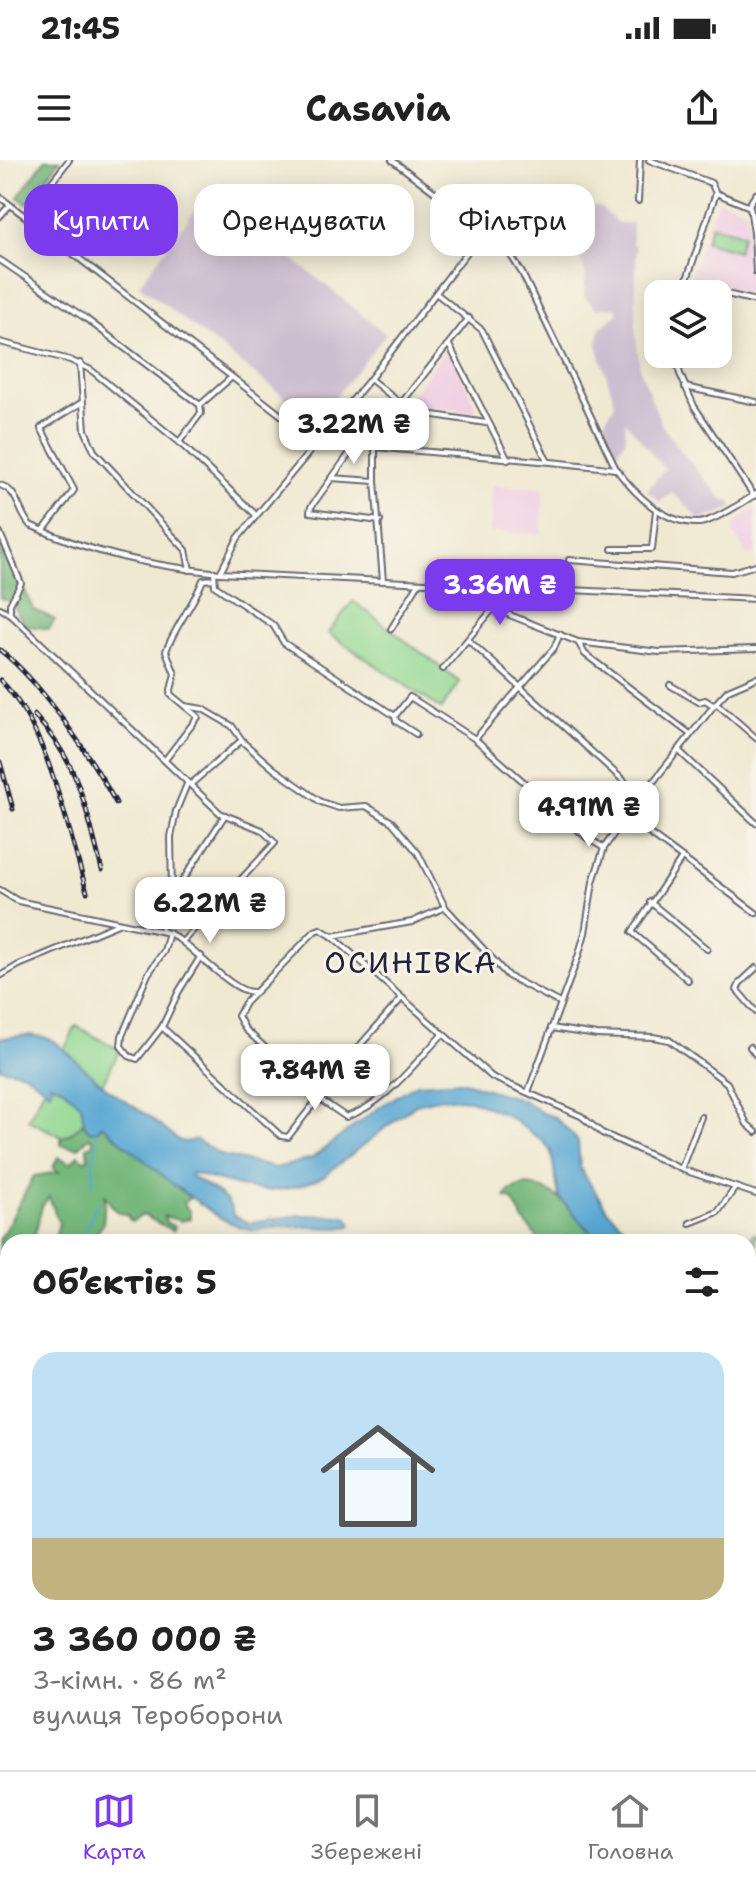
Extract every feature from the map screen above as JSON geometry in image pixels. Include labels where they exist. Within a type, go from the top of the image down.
[{"type":"street","points":[[50,184],[69,160]]},
{"type":"street","points":[[392,160],[430,189]]},
{"type":"street","points":[[638,201],[640,160]]},
{"type":"street","points":[[649,160],[711,183],[716,193],[749,206]]},
{"type":"street","points":[[686,280],[716,193]]},
{"type":"street","points":[[756,194],[749,206],[755,237],[756,272]]},
{"type":"street","points":[[0,197],[24,215]]},
{"type":"street","points":[[0,216],[10,205]]},
{"type":"street","points":[[76,256],[317,443]]},
{"type":"street","points":[[416,734],[396,721],[395,716],[284,643],[273,625],[215,586],[216,575],[238,538],[370,379],[466,256]]},
{"type":"street","points":[[512,256],[616,469],[634,492],[656,510],[700,523],[755,495],[694,406],[679,368]]},
{"type":"street","points":[[0,260],[85,318],[200,405],[201,413],[179,442]]},
{"type":"street","points":[[437,294],[482,330],[547,460]]},
{"type":"street","points":[[732,295],[756,301]]},
{"type":"street","points":[[383,581],[375,481],[375,447],[380,430],[469,318]]},
{"type":"street","points":[[0,342],[80,363],[179,442],[256,515]]},
{"type":"street","points":[[449,345],[508,460]]},
{"type":"street","points":[[80,363],[85,430],[94,451],[186,550],[190,570]]},
{"type":"street","points":[[200,405],[232,377]]},
{"type":"street","points":[[370,379],[408,411],[487,423]]},
{"type":"street","points":[[685,387],[756,402]]},
{"type":"street","points":[[43,531],[74,490],[41,428],[81,403]]},
{"type":"street","points":[[375,447],[508,460],[547,460],[616,469]]},
{"type":"street","points":[[352,450],[310,512],[380,521]]},
{"type":"street","points":[[331,478],[375,481]]},
{"type":"street","points":[[0,485],[6,486],[15,496],[27,521],[43,531],[114,557],[216,575],[756,599]]},
{"type":"street","points":[[612,549],[652,549],[656,510]]},
{"type":"street","points":[[0,533],[21,583],[10,604],[10,614]]},
{"type":"street","points":[[569,560],[732,572],[756,565]]},
{"type":"street","points":[[165,760],[198,717],[170,694],[175,674],[166,651],[203,580],[216,575]]},
{"type":"street","points":[[391,629],[419,583]]},
{"type":"street","points":[[485,586],[484,601],[492,610],[578,642],[659,652],[756,649]]},
{"type":"street","points":[[0,608],[10,614],[201,796],[225,815],[262,830],[275,844],[183,941]]},
{"type":"street","points":[[443,669],[492,610]]},
{"type":"street","points":[[475,739],[554,648],[560,634]]},
{"type":"street","points":[[468,640],[640,798]]},
{"type":"street","points":[[578,642],[585,654],[691,735]]},
{"type":"street","points":[[528,1092],[585,933],[593,882],[604,848],[715,704],[728,690],[756,678]]},
{"type":"street","points":[[670,685],[699,702],[705,700],[715,704],[756,738]]},
{"type":"street","points":[[395,716],[410,697],[475,739],[586,837],[604,848]]},
{"type":"street","points":[[185,706],[203,709],[232,726],[242,740],[274,769],[321,802],[339,808],[366,806],[392,822],[418,853],[445,907],[508,976],[560,1003]]},
{"type":"street","points":[[161,931],[172,892],[171,837],[176,811],[189,784],[242,740]]},
{"type":"street","points":[[678,750],[756,823]]},
{"type":"street","points":[[172,892],[225,815]]},
{"type":"street","points":[[626,816],[756,913]]},
{"type":"street","points":[[682,858],[634,927],[634,934],[688,980]]},
{"type":"street","points":[[0,890],[18,901],[169,933],[245,992],[257,991]]},
{"type":"street","points":[[650,902],[707,949]]},
{"type":"street","points":[[332,936],[412,922],[445,907]]},
{"type":"street","points":[[0,976],[120,923]]},
{"type":"street","points":[[443,1034],[383,1095],[358,1113],[346,1117],[318,1096],[241,1025],[238,1016],[245,1003],[320,929],[332,936],[492,1077],[581,1116],[602,1133],[681,1169],[756,1194]]},
{"type":"street","points":[[169,933],[164,951],[130,1010],[121,1046],[129,1056],[137,1059],[162,1027],[179,991],[201,956]]},
{"type":"street","points":[[756,968],[737,990],[756,1012]]},
{"type":"street","points":[[245,992],[245,1003]]},
{"type":"street","points":[[162,1027],[281,1136],[288,1137],[318,1096],[402,998]]},
{"type":"street","points":[[551,1028],[669,1040],[727,1083],[747,1124],[756,1132]]},
{"type":"street","points":[[750,1047],[756,1055]]},
{"type":"street","points":[[681,1169],[701,1117]]},
{"type":"street","points":[[690,1223],[718,1212],[735,1188]]},
{"type":"shaded area","points":[[718,199],[745,209],[753,237],[751,295],[732,290],[732,280],[690,279]]},
{"type":"shaded area","points":[[595,206],[618,223],[632,223],[632,244],[636,247],[636,335],[640,369],[662,426],[682,453],[723,500],[731,502],[733,508],[700,520],[672,492],[660,502],[647,490],[665,469],[625,421],[626,439],[616,455],[606,435],[604,422],[615,403],[597,345],[600,328],[618,314],[616,307],[596,309],[584,296],[586,275],[580,256],[595,256]]},
{"type":"shaded area","points":[[194,211],[194,256],[289,256],[386,334],[316,421],[139,285],[161,256],[178,256],[178,233]]},
{"type":"shaded area","points":[[447,348],[453,354],[477,412],[405,405]]},
{"type":"shaded area","points":[[492,485],[544,488],[541,534],[490,532]]},
{"type":"shaded area","points":[[756,508],[756,554],[748,556],[733,533],[735,522]]},
{"type":"green space","points":[[45,160],[60,160],[42,184],[27,184]]},
{"type":"green space","points":[[711,225],[743,234],[738,251],[706,242]]},
{"type":"green space","points":[[0,534],[33,609],[55,620],[49,629],[24,625],[12,602],[0,598]]},
{"type":"green space","points":[[353,601],[460,682],[441,709],[328,633]]},
{"type":"green space","points":[[76,1026],[120,1050],[72,1142],[28,1120]]},
{"type":"green space","points":[[84,1124],[86,1128],[104,1126],[190,1198],[183,1203],[190,1212],[190,1218],[181,1221],[164,1216],[166,1222],[175,1227],[173,1231],[143,1215],[131,1222],[127,1215],[113,1208],[105,1195],[103,1224],[96,1234],[56,1234],[59,1223],[49,1197],[42,1206],[35,1234],[3,1234],[34,1176],[59,1172],[53,1168],[58,1157],[71,1163],[78,1155],[84,1160],[88,1159],[87,1147],[93,1144],[93,1139],[89,1137],[78,1148],[61,1145],[61,1138]]},
{"type":"green space","points":[[525,1185],[548,1191],[592,1234],[535,1234],[512,1199],[505,1198],[509,1191]]},
{"type":"water","points":[[27,1035],[56,1042],[110,1091],[178,1140],[196,1140],[221,1155],[275,1168],[312,1158],[378,1108],[416,1084],[461,1081],[523,1100],[542,1113],[555,1117],[578,1141],[580,1168],[608,1211],[624,1227],[637,1234],[592,1234],[559,1197],[551,1152],[544,1142],[506,1115],[471,1100],[441,1098],[416,1104],[324,1176],[305,1184],[258,1190],[191,1173],[228,1202],[233,1215],[248,1223],[300,1215],[346,1216],[352,1223],[351,1226],[338,1228],[278,1226],[253,1231],[220,1218],[171,1183],[102,1125],[98,1130],[89,1131],[84,1124],[81,1105],[63,1088],[50,1083],[52,1088],[49,1092],[25,1073],[0,1068],[0,1038]]},
{"type":"waterway","points":[[95,1132],[98,1140]]},
{"type":"waterway","points":[[93,1185],[93,1159],[97,1144]]},
{"type":"waterway","points":[[84,1234],[97,1203]]},
{"type":"railway","points":[[0,650],[32,681],[64,721],[116,803]]},
{"type":"railway","points":[[0,680],[17,700],[43,751],[87,892]]},
{"type":"railway","points":[[34,715],[50,733],[72,769],[102,870]]},
{"type":"railway","points":[[0,762],[13,809]]},
{"type":"district","name":"ОСИНІВКА","points":[[411,963]]}]
